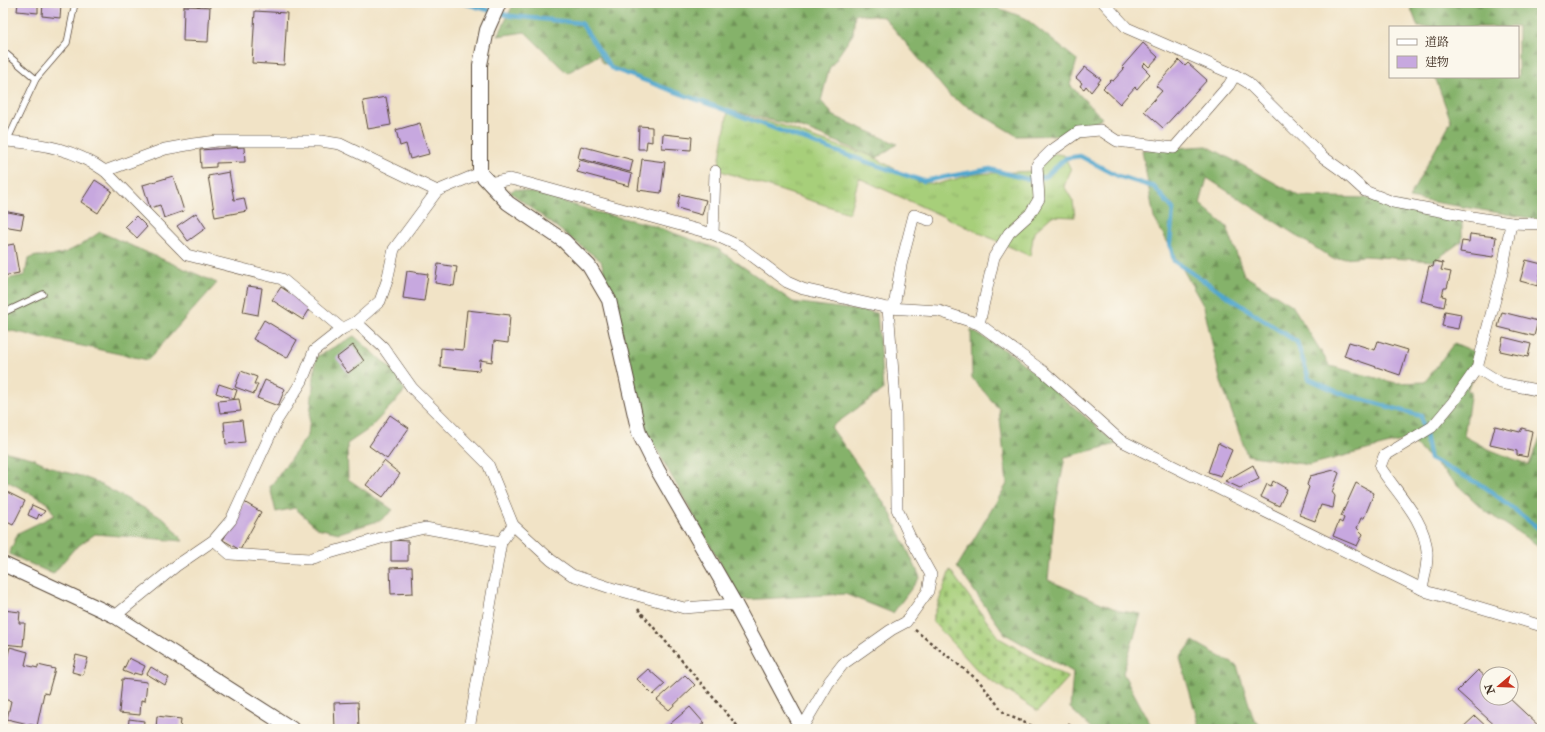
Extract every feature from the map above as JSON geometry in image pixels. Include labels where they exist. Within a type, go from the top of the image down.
[{"type":"street","points":[[499,3],[487,30],[480,65],[485,178],[508,203],[564,241],[589,266],[609,300],[639,433],[657,469],[735,604],[802,728]]},
{"type":"street","points":[[1104,3],[1127,28],[1235,75],[1247,82],[1323,157],[1344,172],[1365,191],[1393,202],[1511,224],[1542,224]]},
{"type":"street","points":[[979,324],[994,257],[1009,233],[1030,214],[1039,199],[1037,165],[1078,132],[1100,130],[1117,141],[1174,148],[1229,85],[1235,75]]},
{"type":"street","points":[[105,171],[165,149],[193,144],[217,141],[322,141],[340,144],[437,191]]},
{"type":"street","points":[[5,142],[36,144],[73,153],[105,171],[187,255],[282,279],[342,329]]},
{"type":"street","points":[[713,234],[715,171]]},
{"type":"street","points":[[115,616],[176,566],[214,540],[231,520],[277,420],[302,381],[314,351],[342,329],[356,322],[380,301],[387,280],[394,249],[437,191],[485,178],[510,179],[527,183],[713,234],[739,246],[787,282],[803,289],[891,308],[939,311],[979,324],[1044,372],[1120,440],[1422,589],[1542,626]]},
{"type":"street","points":[[802,728],[829,682],[844,664],[891,630],[906,622],[928,591],[931,575],[910,537],[897,509],[896,412],[891,308],[914,215],[929,220]]},
{"type":"street","points":[[1422,589],[1427,553],[1424,534],[1411,510],[1380,467],[1384,456],[1432,427],[1453,402],[1477,368],[1502,273],[1511,224]]},
{"type":"street","points":[[356,322],[383,348],[412,388],[488,464],[513,525],[551,560],[572,574],[611,588],[684,608],[735,604]]},
{"type":"street","points":[[1477,368],[1501,383],[1542,391]]},
{"type":"street","points":[[469,729],[501,542],[513,525]]},
{"type":"street","points":[[214,540],[230,554],[309,559],[381,538],[425,528],[501,542]]},
{"type":"street","points":[[3,564],[115,616],[292,729]]},
{"type":"lane","points":[[5,142],[36,79],[67,43],[76,3]]},
{"type":"lane","points":[[3,51],[36,79]]},
{"type":"lane","points":[[3,313],[43,294]]},
{"type":"path","points":[[636,607],[740,729]]},
{"type":"path","points":[[906,622],[979,681],[1005,714],[1039,729]]},
{"type":"path","points":[[1050,729],[1069,725],[1074,729]]},
{"type":"green space","points":[[514,3],[677,5],[685,3],[985,3],[1025,18],[1077,60],[1070,85],[1102,118],[1075,135],[1017,136],[950,96],[884,17],[855,14],[853,34],[829,69],[821,101],[834,116],[897,144],[877,158],[800,127],[723,109],[603,63],[599,55],[567,73],[525,32],[498,36]]},
{"type":"green space","points":[[1409,3],[1542,3],[1542,220],[1409,198],[1451,121],[1435,78],[1519,78],[1519,26],[1418,26]]},
{"type":"green space","points":[[728,111],[784,126],[811,137],[872,156],[918,182],[937,184],[975,174],[1035,171],[1050,153],[1064,155],[1071,170],[1064,186],[1073,201],[1075,217],[1052,216],[1034,232],[1030,256],[859,178],[849,213],[718,170]]},
{"type":"green space","points":[[1207,146],[1299,196],[1366,198],[1404,204],[1462,221],[1462,241],[1434,261],[1365,256],[1333,259],[1207,178],[1200,204],[1227,227],[1244,275],[1292,305],[1330,366],[1396,383],[1425,382],[1454,343],[1480,354],[1467,391],[1471,391],[1464,436],[1488,449],[1529,465],[1542,434],[1542,548],[1485,511],[1409,439],[1309,465],[1247,455],[1220,379],[1204,307],[1154,218],[1142,150]]},
{"type":"green space","points":[[515,189],[543,195],[596,212],[648,224],[718,249],[793,302],[877,313],[883,390],[831,427],[889,510],[920,577],[893,613],[845,594],[741,600],[644,427],[621,328],[601,261],[510,192]]},
{"type":"green space","points":[[100,232],[217,283],[148,360],[7,330],[3,331],[3,280],[25,275],[28,259],[40,256],[59,255],[78,247]]},
{"type":"green space","points":[[971,330],[1013,355],[1117,444],[1065,457],[1055,510],[1048,580],[1120,611],[1141,614],[1123,673],[1153,729],[1092,729],[1070,708],[1073,672],[1005,634],[957,567],[1007,484],[999,409],[972,378]]},
{"type":"green space","points":[[354,336],[396,373],[405,391],[369,429],[347,444],[348,479],[393,510],[381,520],[339,533],[317,528],[295,508],[276,512],[270,487],[308,435],[316,357]]},
{"type":"green space","points":[[3,451],[32,458],[60,471],[94,481],[166,520],[183,541],[95,534],[74,549],[53,574],[9,554],[18,533],[55,515],[45,501],[3,479]]},
{"type":"green space","points":[[950,570],[999,638],[1068,678],[1038,711],[981,674],[932,621]]},
{"type":"green space","points":[[1193,641],[1237,666],[1254,720],[1268,729],[1167,729],[1199,725],[1180,658]]},
{"type":"building","points":[[18,3],[38,3],[38,13],[17,11]]},
{"type":"building","points":[[43,3],[61,5],[60,18],[42,16]]},
{"type":"building","points":[[184,6],[210,7],[208,42],[183,41]]},
{"type":"building","points":[[255,11],[287,13],[284,65],[252,63]]},
{"type":"building","points":[[1143,43],[1158,57],[1149,67],[1145,63],[1142,66],[1150,74],[1137,89],[1135,87],[1120,104],[1103,88],[1111,80],[1113,81],[1124,69],[1122,67]]},
{"type":"building","points":[[1179,60],[1185,66],[1188,63],[1207,80],[1163,128],[1144,111],[1162,91],[1156,86]]},
{"type":"building","points":[[1085,67],[1101,79],[1091,92],[1086,86],[1084,89],[1080,86],[1082,83],[1076,78]]},
{"type":"building","points":[[386,97],[391,125],[368,129],[363,101]]},
{"type":"building","points":[[420,123],[429,154],[410,159],[406,144],[400,146],[396,130]]},
{"type":"building","points":[[639,126],[652,127],[652,142],[647,141],[646,149],[638,149]]},
{"type":"building","points":[[663,134],[692,137],[691,150],[662,148]]},
{"type":"building","points":[[581,146],[633,160],[630,172],[578,158]]},
{"type":"building","points":[[244,147],[245,162],[216,163],[216,167],[201,168],[200,150]]},
{"type":"building","points":[[642,159],[665,162],[661,193],[638,190]]},
{"type":"building","points":[[580,160],[632,174],[629,186],[577,172]]},
{"type":"building","points":[[229,172],[234,200],[244,198],[247,211],[215,217],[208,176]]},
{"type":"building","points":[[173,176],[184,211],[164,218],[160,205],[150,208],[143,185]]},
{"type":"building","points":[[95,180],[112,191],[98,213],[81,202]]},
{"type":"building","points":[[680,194],[706,200],[702,215],[677,208]]},
{"type":"building","points":[[3,211],[24,215],[21,229],[3,226]]},
{"type":"building","points":[[196,213],[206,228],[188,241],[177,226]]},
{"type":"building","points":[[136,216],[147,227],[137,238],[125,227]]},
{"type":"building","points":[[1470,234],[1496,237],[1493,257],[1460,252],[1462,241],[1469,242]]},
{"type":"building","points":[[14,244],[19,273],[3,276],[3,246]]},
{"type":"building","points":[[1526,260],[1542,264],[1538,286],[1520,281]]},
{"type":"building","points":[[1434,261],[1443,263],[1441,270],[1451,272],[1447,288],[1444,288],[1442,296],[1446,297],[1444,307],[1421,301],[1429,266],[1433,267]]},
{"type":"building","points":[[438,264],[457,267],[454,286],[435,283]]},
{"type":"building","points":[[407,271],[428,274],[424,301],[403,298]]},
{"type":"building","points":[[248,286],[262,288],[258,315],[243,312]]},
{"type":"building","points":[[281,287],[311,307],[303,320],[272,300]]},
{"type":"building","points":[[467,310],[510,315],[508,343],[494,341],[492,362],[480,360],[479,371],[440,367],[441,348],[463,350]]},
{"type":"building","points":[[1445,311],[1461,314],[1458,329],[1442,326]]},
{"type":"building","points":[[1502,312],[1538,321],[1534,336],[1498,327]]},
{"type":"building","points":[[264,320],[297,340],[287,358],[253,339]]},
{"type":"building","points":[[1503,337],[1531,344],[1528,357],[1500,351]]},
{"type":"building","points":[[1378,341],[1408,350],[1400,375],[1344,356],[1349,342],[1375,350]]},
{"type":"building","points":[[353,345],[364,361],[348,373],[336,358]]},
{"type":"building","points":[[241,371],[257,377],[254,384],[258,384],[254,394],[235,387]]},
{"type":"building","points":[[265,380],[285,389],[278,406],[257,398]]},
{"type":"building","points":[[219,384],[237,390],[234,399],[216,393]]},
{"type":"building","points":[[239,399],[241,411],[220,413],[218,401]]},
{"type":"building","points":[[390,415],[409,428],[387,459],[369,446]]},
{"type":"building","points":[[242,420],[245,442],[226,444],[224,422]]},
{"type":"building","points":[[1495,426],[1520,432],[1522,428],[1532,431],[1527,457],[1517,455],[1517,451],[1490,445]]},
{"type":"building","points":[[1218,443],[1232,450],[1221,476],[1208,472]]},
{"type":"building","points":[[384,461],[400,474],[383,497],[366,485]]},
{"type":"building","points":[[1253,465],[1259,479],[1240,488],[1225,481]]},
{"type":"building","points":[[1334,470],[1339,473],[1332,492],[1335,496],[1333,508],[1321,505],[1315,521],[1299,515],[1309,487],[1307,485],[1310,476]]},
{"type":"building","points":[[1273,481],[1287,489],[1279,506],[1261,497],[1267,484],[1271,486]]},
{"type":"building","points":[[1356,483],[1374,493],[1364,518],[1361,518],[1357,528],[1363,534],[1357,546],[1333,536],[1339,521],[1342,523],[1344,518],[1341,516]]},
{"type":"building","points":[[7,492],[25,501],[13,525],[3,520],[3,500]]},
{"type":"building","points":[[244,502],[261,512],[240,550],[223,540]]},
{"type":"building","points":[[32,505],[45,511],[41,516],[39,514],[37,519],[28,515]]},
{"type":"building","points":[[391,540],[408,541],[408,561],[391,561]]},
{"type":"building","points":[[412,567],[413,593],[391,594],[390,568]]},
{"type":"building","points":[[3,610],[20,612],[19,623],[25,623],[23,646],[3,644]]},
{"type":"building","points":[[10,647],[28,652],[25,665],[38,668],[38,665],[55,669],[48,694],[44,693],[37,726],[7,719],[11,701],[3,699],[3,674]]},
{"type":"building","points":[[76,655],[88,658],[83,675],[72,672]]},
{"type":"building","points":[[129,658],[145,666],[141,675],[134,673],[133,675],[123,671]]},
{"type":"building","points":[[151,667],[169,678],[165,685],[147,674]]},
{"type":"building","points":[[648,669],[665,684],[653,695],[637,679]]},
{"type":"building","points":[[1478,670],[1479,706],[1518,706],[1542,729],[1499,729],[1457,691]]},
{"type":"building","points":[[685,675],[695,685],[669,710],[657,700]]},
{"type":"building","points":[[122,679],[147,682],[145,701],[141,700],[140,715],[119,713]]},
{"type":"building","points":[[358,702],[359,729],[335,729],[334,703]]},
{"type":"building","points":[[690,707],[704,723],[700,726],[702,729],[664,729]]},
{"type":"building","points":[[157,716],[181,719],[180,729],[156,729]]},
{"type":"building","points":[[1475,716],[1489,729],[1461,729]]},
{"type":"building","points":[[129,719],[144,721],[143,729],[128,729]]},
{"type":"waterway","points":[[463,3],[511,16],[581,23],[611,68],[838,152],[923,181],[990,169],[1026,179],[1045,177],[1066,158],[1080,156],[1118,176],[1154,187],[1173,209],[1170,243],[1174,261],[1297,342],[1309,379],[1340,393],[1421,416],[1430,459],[1485,487],[1542,531]]}]
